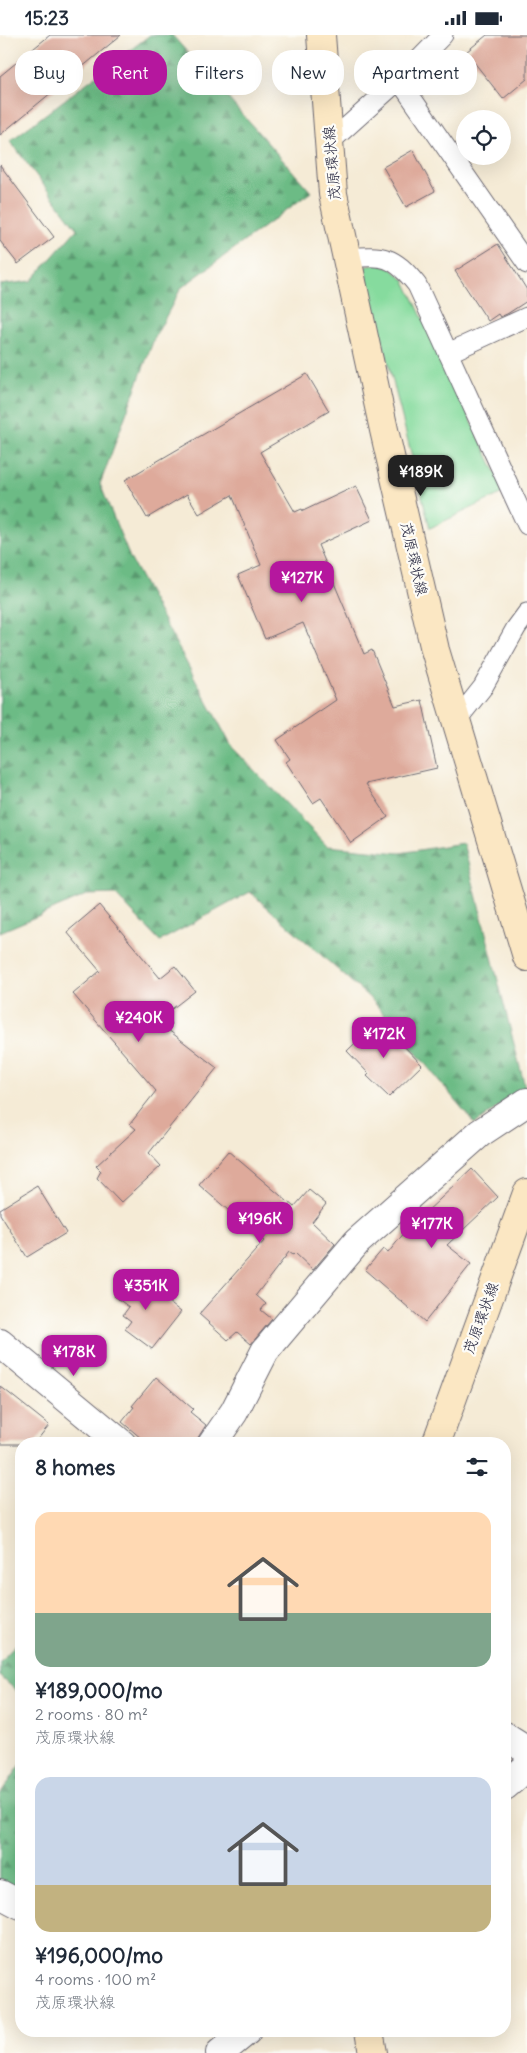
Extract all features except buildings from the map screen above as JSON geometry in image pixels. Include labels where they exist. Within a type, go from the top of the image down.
[{"type":"main road","name":"茂原環状線","points":[[321,35],[333,194],[432,640],[527,957]]},
{"type":"main road","name":"茂原環状線","points":[[439,1437],[527,1193]]},
{"type":"main road","points":[[370,2037],[373,2053]]},
{"type":"street","points":[[217,1437],[234,1412],[265,1351],[357,1242],[480,1133],[527,1102]]},
{"type":"street","points":[[0,1343],[114,1437]]},
{"type":"street","points":[[511,1740],[527,1750]]},
{"type":"street","points":[[511,1781],[527,1767]]},
{"type":"street","points":[[0,1893],[15,1902]]},
{"type":"street","points":[[220,2053],[238,2037]]},
{"type":"lane","points":[[429,50],[443,35]]},
{"type":"lane","points":[[330,142],[383,95]]},
{"type":"lane","points":[[409,95],[527,264]]},
{"type":"lane","points":[[347,258],[379,255],[403,268],[416,285],[527,525]]},
{"type":"lane","points":[[448,353],[527,317]]},
{"type":"lane","points":[[456,721],[483,687],[516,628],[527,613]]},
{"type":"green space","points":[[150,35],[172,35],[185,50],[177,50],[177,95],[225,95],[311,192],[181,288],[154,339],[100,484],[130,558],[232,747],[327,846],[400,853],[463,843],[525,1087],[475,1124],[373,1001],[250,892],[160,941],[115,894],[87,895],[0,932],[0,285],[31,281],[77,229],[10,141],[71,95],[83,95],[83,86],[93,78],[93,95],[167,95],[167,50],[130,50]]},
{"type":"green space","points":[[377,264],[392,269],[405,281],[505,492],[430,528],[364,267]]},
{"type":"green space","points":[[15,1646],[15,1690],[0,1676],[0,1662]]},
{"type":"green space","points":[[15,1773],[15,1891],[0,1884],[0,1795]]}]
